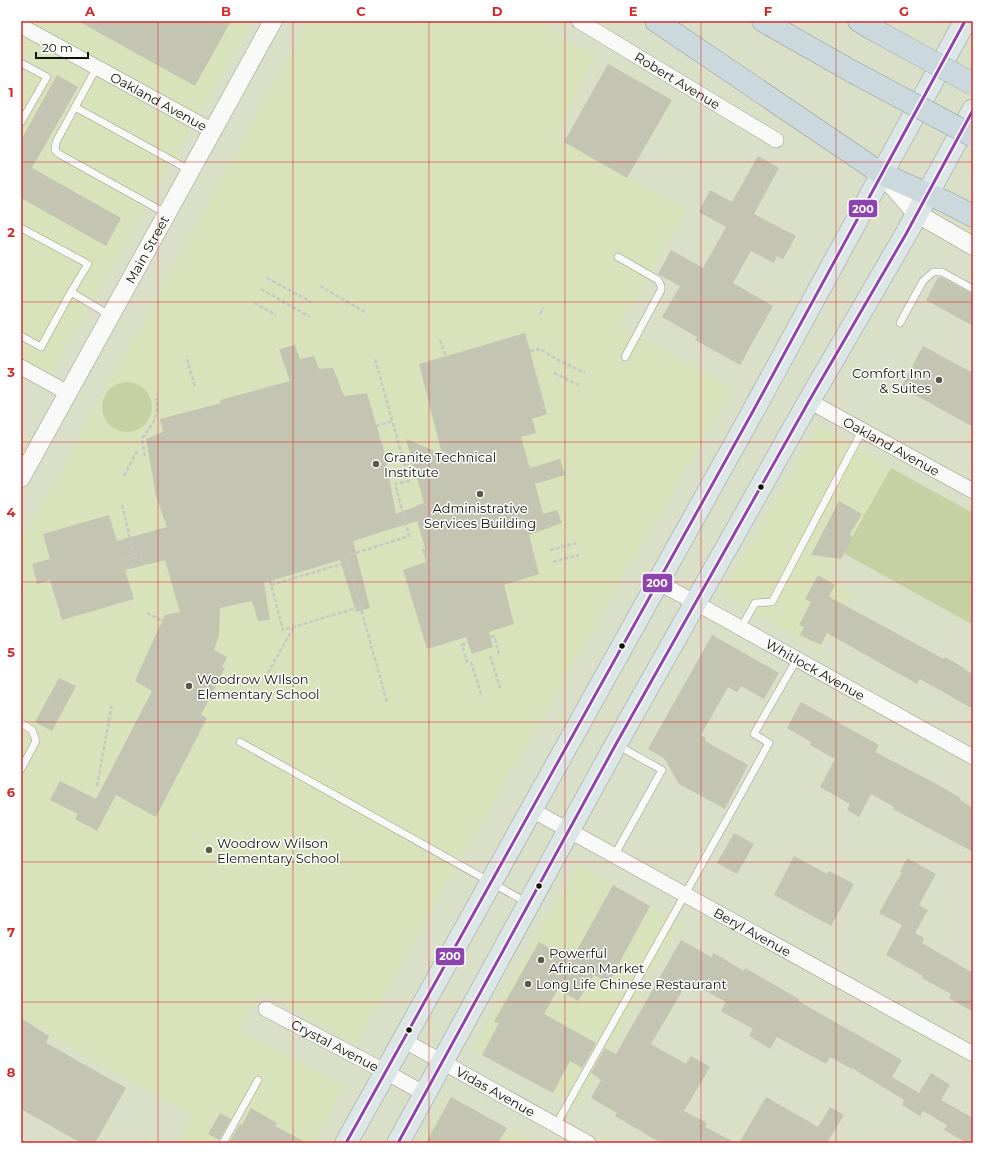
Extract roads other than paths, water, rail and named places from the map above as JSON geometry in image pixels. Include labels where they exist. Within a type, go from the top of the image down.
[{"type":"highway","points":[[656,21],[882,174],[951,204],[973,216]]},
{"type":"highway","points":[[763,21],[853,72],[973,136]]},
{"type":"highway","points":[[868,26],[973,84]]},
{"type":"main road","points":[[346,1143],[658,582],[965,21]]},
{"type":"main road","points":[[398,1143],[616,744],[809,401],[906,234],[973,110]]},
{"type":"street","name":"Main Street","points":[[21,478],[274,21]]},
{"type":"street","name":"Robert Avenue","points":[[579,21],[776,140]]},
{"type":"street","name":"Oakland Avenue","points":[[21,26],[213,131]]},
{"type":"street","points":[[882,174],[916,213],[973,246]]},
{"type":"street","points":[[21,367],[68,393]]},
{"type":"street","name":"Oakland Avenue","points":[[809,401],[973,491]]},
{"type":"street","name":"Whitlock Avenue","points":[[658,582],[973,757]]},
{"type":"street","name":"Beryl Avenue","points":[[532,810],[973,1054]]},
{"type":"street","name":"Crystal Avenue","points":[[266,1009],[425,1094]]},
{"type":"street","name":"Vidas Avenue","points":[[403,1040],[588,1143]]},
{"type":"lane","points":[[21,63],[47,77],[21,122]]},
{"type":"lane","points":[[97,67],[56,142],[55,150],[59,154],[167,214]]},
{"type":"lane","points":[[75,108],[191,171]]},
{"type":"lane","points":[[21,228],[88,264],[41,347],[21,336]]},
{"type":"lane","points":[[618,258],[658,280],[662,286],[624,357]]},
{"type":"lane","points":[[900,323],[923,280],[933,272],[942,272],[973,289]]},
{"type":"lane","points":[[71,292],[111,316]]},
{"type":"lane","points":[[741,628],[755,603],[772,602],[862,431]]},
{"type":"lane","points":[[556,1125],[769,743],[754,734],[797,659]]},
{"type":"lane","points":[[21,723],[32,730],[36,741],[21,768]]},
{"type":"lane","points":[[240,742],[529,904]]},
{"type":"lane","points":[[614,856],[662,770],[616,744]]},
{"type":"lane","points":[[223,1143],[258,1080]]},
{"type":"place","name":"Comfort Inn & Suites","points":[[939,380]]},
{"type":"place","name":"Granite Technical Institute","points":[[376,464]]},
{"type":"place","name":"Administrative Services Building","points":[[480,494]]},
{"type":"place","name":"Woodrow WIlson Elementary School","points":[[189,686]]},
{"type":"place","name":"Woodrow Wilson Elementary School","points":[[209,850]]},
{"type":"place","name":"Powerful African Market","points":[[541,960]]},
{"type":"place","name":"Long Life Chinese Restaurant","points":[[528,984]]}]
